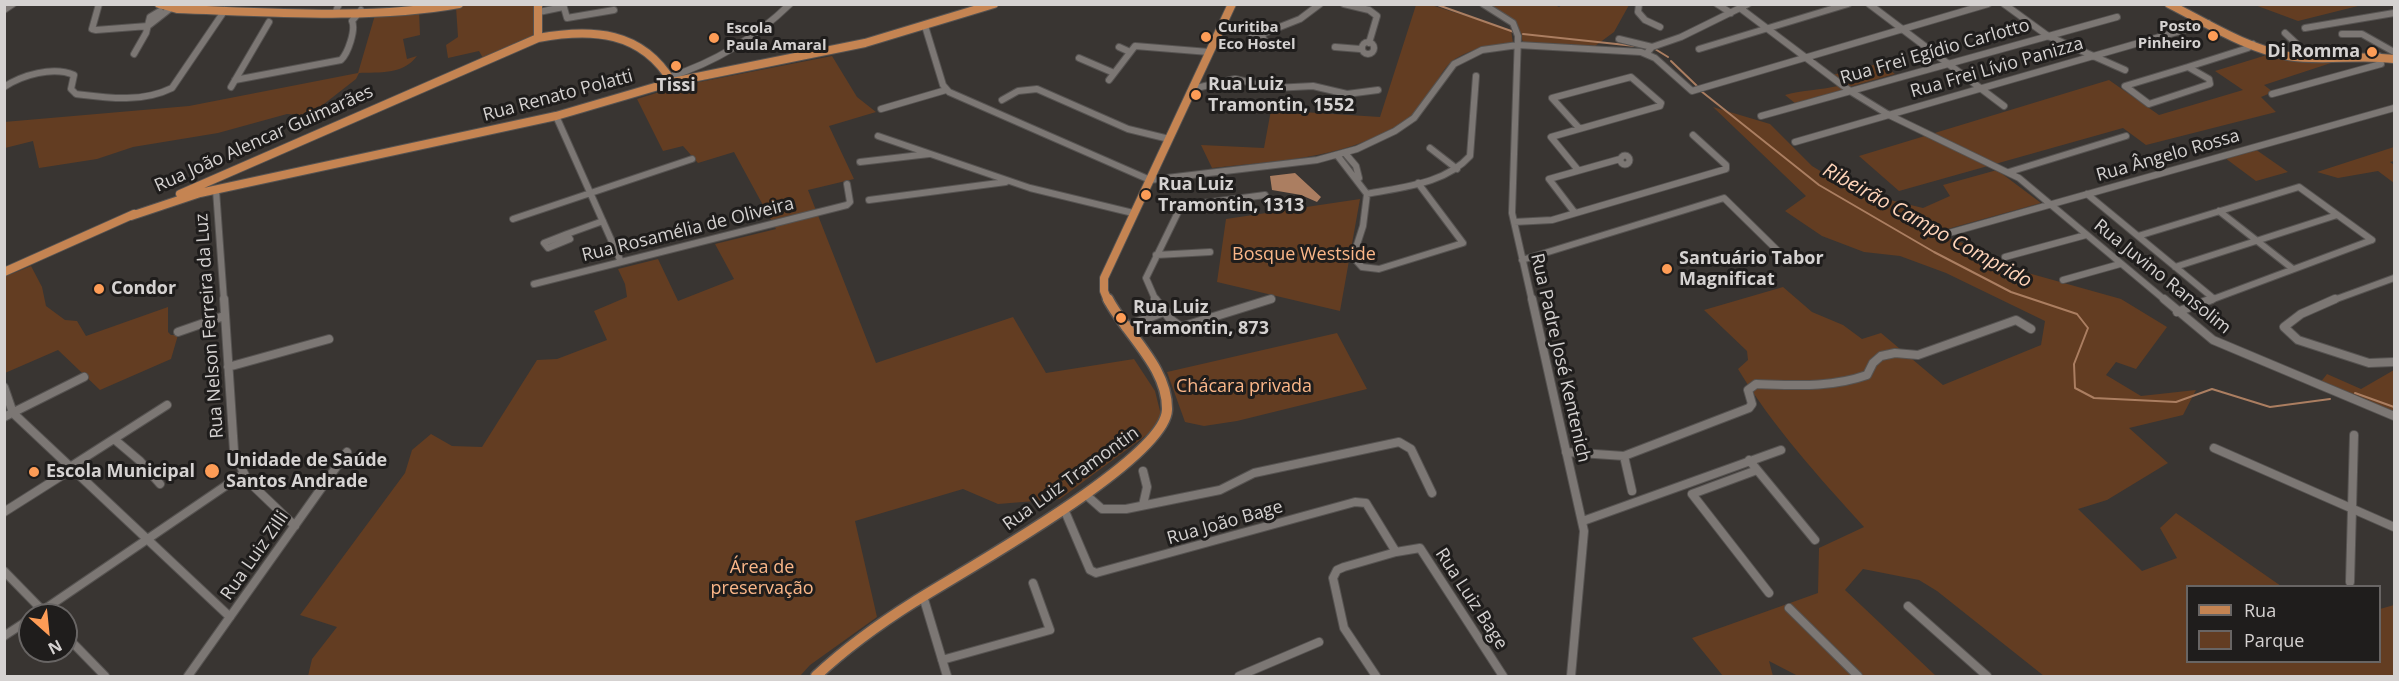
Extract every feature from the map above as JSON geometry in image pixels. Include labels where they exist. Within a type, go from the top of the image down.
[{"type":"main road","points":[[159,4],[169,8],[225,10],[431,9],[459,4]]},
{"type":"main road","name":"Rua Renato Polatti","points":[[130,216],[216,190],[556,116],[690,74],[857,45],[977,11],[994,4]]},
{"type":"main road","name":"Rua Luiz Tramontin","points":[[816,676],[846,649],[923,596],[1064,509],[1154,440],[1161,432],[1167,415],[1163,386],[1109,302],[1103,286],[1110,263],[1232,4]]},
{"type":"main road","points":[[2169,4],[2277,53],[2305,57],[2379,56],[2394,59]]},
{"type":"main road","points":[[538,8],[538,38]]},
{"type":"main road","name":"Rua João Alencar Guimarães","points":[[4,272],[538,38],[582,31],[612,38],[651,53],[670,80]]},
{"type":"main road","name":"Rua Nelson Ferreira da Luz","points":[[216,190],[221,176]]},
{"type":"street","points":[[4,10],[13,4]]},
{"type":"street","points":[[99,4],[93,30],[148,26]]},
{"type":"street","points":[[690,74],[769,23],[790,4]]},
{"type":"street","points":[[970,4],[977,11]]},
{"type":"street","points":[[1257,36],[1300,19],[1320,4]]},
{"type":"street","points":[[1344,4],[1369,10],[1377,16],[1370,43]]},
{"type":"street","points":[[1483,4],[1513,23],[1518,45]]},
{"type":"street","points":[[1639,4],[1638,12],[1642,18],[1660,27]]},
{"type":"street","points":[[1717,4],[1731,12]]},
{"type":"street","points":[[1619,39],[1652,46],[1681,37],[1748,4]]},
{"type":"street","points":[[1699,49],[1848,4]]},
{"type":"street","points":[[1869,4],[2004,106]]},
{"type":"street","points":[[881,109],[946,90],[1150,180],[1346,153],[1395,131],[1414,118],[1426,105],[1449,69],[1459,60],[1482,50],[1518,45],[1646,54],[1692,91],[1904,31],[1988,4]]},
{"type":"street","points":[[2004,4],[2048,36],[2125,70]]},
{"type":"street","points":[[538,8],[563,6],[567,18],[614,9]]},
{"type":"street","points":[[134,54],[148,26],[169,8]]},
{"type":"street","name":"Rua Juvino Ransolim","points":[[1740,8],[1850,91],[1889,115],[2008,172],[2205,335],[2232,350],[2394,416]]},
{"type":"street","points":[[4,87],[12,81],[30,75],[67,72],[74,75],[71,89],[76,94],[122,98],[166,92],[172,88],[225,10]]},
{"type":"street","points":[[235,80],[341,60],[345,56],[354,26],[352,21],[361,10]]},
{"type":"street","points":[[2305,28],[2394,13]]},
{"type":"street","name":"Rua Frei Egídio Carlotto","points":[[1761,116],[2117,17]]},
{"type":"street","points":[[231,87],[269,22]]},
{"type":"street","name":"Rua Frei Lívio Panizza","points":[[1796,142],[2208,23]]},
{"type":"street","points":[[925,26],[946,90]]},
{"type":"street","points":[[2285,33],[2300,46],[2305,57]]},
{"type":"street","points":[[2342,34],[2362,34],[2394,52]]},
{"type":"street","points":[[2187,66],[2209,79],[2210,84],[2149,104],[2125,86],[2126,86],[2187,66],[2240,49],[2249,42]]},
{"type":"street","points":[[1335,47],[1360,49],[1368,53],[1376,51],[1376,46],[1370,43],[1362,45],[1360,49]]},
{"type":"street","name":"Rua Padre José Kentenich","points":[[1518,45],[1512,208],[1583,520],[1585,550],[1571,676]]},
{"type":"street","points":[[1109,80],[1135,46],[1209,52]]},
{"type":"street","points":[[1646,54],[1652,46]]},
{"type":"street","points":[[1119,47],[1130,52]]},
{"type":"street","points":[[2272,94],[2381,64],[2379,56]]},
{"type":"street","points":[[1079,58],[1114,74]]},
{"type":"street","points":[[1367,194],[1418,183],[1457,169],[1470,156],[1476,76]]},
{"type":"street","points":[[1578,170],[1551,138],[1661,105],[1631,77],[1552,98],[1579,128]]},
{"type":"street","points":[[1192,89],[1235,79],[1274,88],[1313,86],[1347,94],[1378,90]]},
{"type":"street","points":[[1002,100],[1028,88],[1053,95],[1061,103],[1080,108],[1128,129],[1169,139]]},
{"type":"street","name":"Rua Ângelo Rossa","points":[[1949,233],[2394,108]]},
{"type":"street","points":[[556,116],[621,262]]},
{"type":"street","points":[[1514,222],[1545,221],[1726,169],[1726,165],[1693,135]]},
{"type":"street","points":[[878,136],[1009,181],[1133,213]]},
{"type":"street","points":[[2008,172],[2126,136]]},
{"type":"street","points":[[1430,148],[1457,169]]},
{"type":"street","points":[[860,162],[932,153]]},
{"type":"street","points":[[1346,153],[1356,166],[1359,181]]},
{"type":"street","points":[[1337,155],[1367,194],[1365,219],[1353,257],[1362,267],[1379,269],[1463,243],[1418,183]]},
{"type":"street","points":[[513,219],[693,159]]},
{"type":"street","points":[[1575,213],[1548,181],[1620,159]]},
{"type":"street","points":[[869,200],[1009,181]]},
{"type":"street","name":"Rua Rosamélia de Oliveira","points":[[534,284],[849,204],[847,184]]},
{"type":"street","points":[[2138,236],[2299,187],[2372,240],[2177,312]]},
{"type":"street","name":"Rua Nelson Ferreira da Luz","points":[[216,190],[234,451],[243,474]]},
{"type":"street","points":[[2087,194],[2213,298]]},
{"type":"street","points":[[1265,195],[1181,206],[1147,274],[1147,282],[1175,324],[1184,327],[1272,300]]},
{"type":"street","points":[[1522,260],[1724,198],[1780,253]]},
{"type":"street","points":[[2219,211],[2293,269]]},
{"type":"street","points":[[2175,267],[2337,215]]},
{"type":"street","points":[[567,233],[603,221]]},
{"type":"street","points":[[2005,257],[2086,235]]},
{"type":"street","points":[[1156,255],[1210,252]]},
{"type":"street","points":[[2063,280],[2120,264]]},
{"type":"street","points":[[2394,278],[2304,312],[2289,320],[2284,327],[2290,336],[2298,340],[2369,363],[2394,362]]},
{"type":"street","points":[[1125,327],[1166,311]]},
{"type":"street","points":[[178,332],[224,316]]},
{"type":"street","points":[[1566,452],[1624,456],[1749,408],[1752,404],[1748,390],[1756,384],[1830,385],[1848,382],[1867,375],[1876,359],[1888,354],[1918,355],[2016,320],[2031,329]]},
{"type":"street","points":[[228,367],[329,339]]},
{"type":"street","points":[[4,417],[84,376]]},
{"type":"street","points":[[4,387],[13,413],[230,617]]},
{"type":"street","points":[[4,512],[167,405]]},
{"type":"street","points":[[2350,582],[2354,435]]},
{"type":"street","points":[[114,439],[140,461],[160,484]]},
{"type":"street","points":[[1085,494],[1102,509],[1116,510],[1220,490],[1254,473],[1400,442],[1411,449],[1432,493]]},
{"type":"street","points":[[2214,448],[2394,527]]},
{"type":"street","points":[[1583,520],[1781,450]]},
{"type":"street","name":"Rua Luiz Zilli","points":[[188,676],[346,452]]},
{"type":"street","points":[[1624,456],[1632,490]]},
{"type":"street","points":[[1749,460],[1815,540]]},
{"type":"street","points":[[1757,470],[1692,494],[1769,593]]},
{"type":"street","points":[[1143,471],[1147,487],[1143,505]]},
{"type":"street","points":[[1718,471],[1726,481]]},
{"type":"street","points":[[57,603],[243,474],[295,526]]},
{"type":"street","points":[[1708,475],[1717,485]]},
{"type":"street","name":"Rua João Bage","points":[[1064,509],[1093,573],[1355,502],[1366,503],[1395,552]]},
{"type":"street","name":"Rua Luiz Bage","points":[[1395,552],[1420,548],[1503,676]]},
{"type":"street","points":[[1376,676],[1344,628],[1333,578],[1337,570],[1344,567],[1395,552]]},
{"type":"street","points":[[4,571],[32,603]]},
{"type":"street","points":[[942,660],[1050,630],[1033,583]]},
{"type":"street","points":[[923,596],[947,676]]},
{"type":"street","points":[[1908,606],[1987,676]]},
{"type":"street","points":[[1789,608],[1858,676]]},
{"type":"street","points":[[4,636],[18,627]]},
{"type":"street","points":[[1239,676],[1319,642]]},
{"type":"street","points":[[78,648],[105,676]]},
{"type":"green space","points":[[470,4],[534,5],[535,35],[483,58],[479,51],[448,58],[446,45],[458,37],[456,7]]},
{"type":"green space","points":[[1553,4],[1559,7],[1563,4],[1629,5],[1614,32],[1595,46],[1523,42],[1516,22],[1487,5]]},
{"type":"green space","points":[[2346,4],[2358,6],[2298,21],[2255,5]]},
{"type":"green space","points":[[1416,5],[1431,5],[1511,30],[1513,43],[1479,49],[1455,59],[1446,68],[1427,100],[1412,115],[1374,138],[1306,157],[1212,168],[1201,145],[1264,148],[1271,110],[1380,117]]},
{"type":"green space","points":[[419,11],[420,35],[403,39],[407,59],[417,56],[411,62],[405,67],[390,71],[359,73],[356,79],[315,111],[300,115],[287,114],[218,133],[133,147],[97,159],[39,168],[33,141],[5,148],[4,122],[189,106],[358,73],[375,15]]},
{"type":"green space","points":[[2270,54],[2299,61],[2334,62],[2264,85],[2273,92],[2261,97],[2276,112],[2146,145],[2123,128],[1899,191],[1859,156],[2109,80],[2159,115],[2243,90],[2215,71]]},
{"type":"green space","name":"Área de preservação","points":[[832,56],[857,97],[876,112],[829,126],[854,179],[808,190],[876,363],[1013,317],[1046,373],[1134,359],[1155,391],[1161,415],[1152,431],[1060,499],[998,504],[963,489],[855,521],[877,617],[810,665],[800,676],[308,676],[312,659],[337,627],[300,615],[405,473],[412,450],[431,434],[452,446],[482,447],[537,360],[557,359],[607,340],[594,311],[627,297],[625,284],[618,269],[658,259],[678,301],[734,279],[715,244],[776,229],[734,152],[698,163],[683,146],[663,151],[637,99],[679,86]]},
{"type":"green space","points":[[1881,63],[1895,74],[1849,87],[1832,75]]},
{"type":"green space","points":[[1838,86],[1845,90],[1796,104],[1785,95],[1798,92]]},
{"type":"green space","points":[[1713,107],[1770,124],[1812,166],[1865,198],[1886,199],[1923,208],[1950,196],[1943,185],[1997,170],[2041,203],[1933,233],[1981,249],[2028,273],[2121,299],[2167,327],[2136,369],[2116,362],[2106,375],[2141,396],[2196,390],[2183,415],[2129,428],[2168,463],[2107,500],[2078,509],[2142,571],[2177,558],[2160,528],[2176,513],[2280,585],[2186,585],[2186,663],[2381,663],[2381,609],[2394,605],[2394,676],[2044,676],[1937,591],[1919,580],[1863,569],[1845,590],[1936,676],[1798,676],[1769,661],[1773,676],[1723,676],[1692,638],[1818,593],[1819,548],[1864,527],[1797,451],[1766,411],[1738,369],[1748,360],[1747,351],[1704,310],[1783,287],[1812,312],[1843,325],[1862,339],[1881,333],[1943,385],[2041,345],[2045,321],[1946,273],[1900,256],[1864,252],[1822,236],[1785,211],[1806,196]]},
{"type":"green space","points":[[2394,147],[2394,161],[2390,162],[2394,165],[2394,183],[2378,171],[2338,178],[2317,172]]},
{"type":"green space","points":[[2255,149],[2288,172],[2256,181],[2225,158]]},
{"type":"green space","name":"Bosque Westside","points":[[1360,199],[1340,311],[1217,282],[1226,219]]},
{"type":"green space","points":[[31,266],[42,287],[46,306],[65,320],[77,321],[86,336],[168,307],[168,332],[171,335],[178,335],[171,359],[100,390],[58,350],[5,373],[4,277]]},
{"type":"green space","name":"Chácara privada","points":[[1337,333],[1367,389],[1237,421],[1204,426],[1185,422],[1167,372]]},
{"type":"green space","points":[[2394,370],[2394,413],[2320,383],[2327,374],[2361,389]]},
{"type":"shaded area","points":[[1295,173],[1321,197],[1317,202],[1301,195],[1272,190],[1270,176]]},
{"type":"waterway","name":"Ribeirão Campo Comprido","points":[[1435,4],[1514,32]]},
{"type":"waterway","name":"Ribeirão Campo Comprido","points":[[1523,34],[1635,46]]},
{"type":"waterway","name":"Ribeirão Campo Comprido","points":[[1655,49],[1668,57]]},
{"type":"waterway","name":"Ribeirão Campo Comprido","points":[[1671,61],[1697,86]]},
{"type":"waterway","name":"Ribeirão Campo Comprido","points":[[1701,91],[1819,185],[1934,252],[2011,292],[2077,314],[2088,328],[2074,364],[2075,388],[2094,398],[2176,402],[2212,389],[2270,407],[2330,399]]},
{"type":"waterway","name":"Ribeirão Campo Comprido","points":[[2355,393],[2394,407]]},
{"type":"place","name":"Posto Pinheiro","points":[[2213,36]]},
{"type":"place","name":"Curitiba Eco Hostel","points":[[1206,37]]},
{"type":"place","name":"Escola Paula Amaral","points":[[714,38]]},
{"type":"place","name":"Di Romma","points":[[2372,52]]},
{"type":"place","name":"Tissi","points":[[676,66]]},
{"type":"place","name":"Rua Luiz Tramontin, 1552","points":[[1196,95]]},
{"type":"place","name":"Rua Luiz Tramontin, 1313","points":[[1146,195]]},
{"type":"place","name":"Santuário Tabor Magnificat","points":[[1667,269]]},
{"type":"place","name":"Condor","points":[[99,289]]},
{"type":"place","name":"Rua Luiz Tramontin, 873","points":[[1121,318]]},
{"type":"place","name":"Unidade de Saúde Santos Andrade","points":[[212,471]]},
{"type":"place","name":"Escola Municipal","points":[[34,472]]}]
